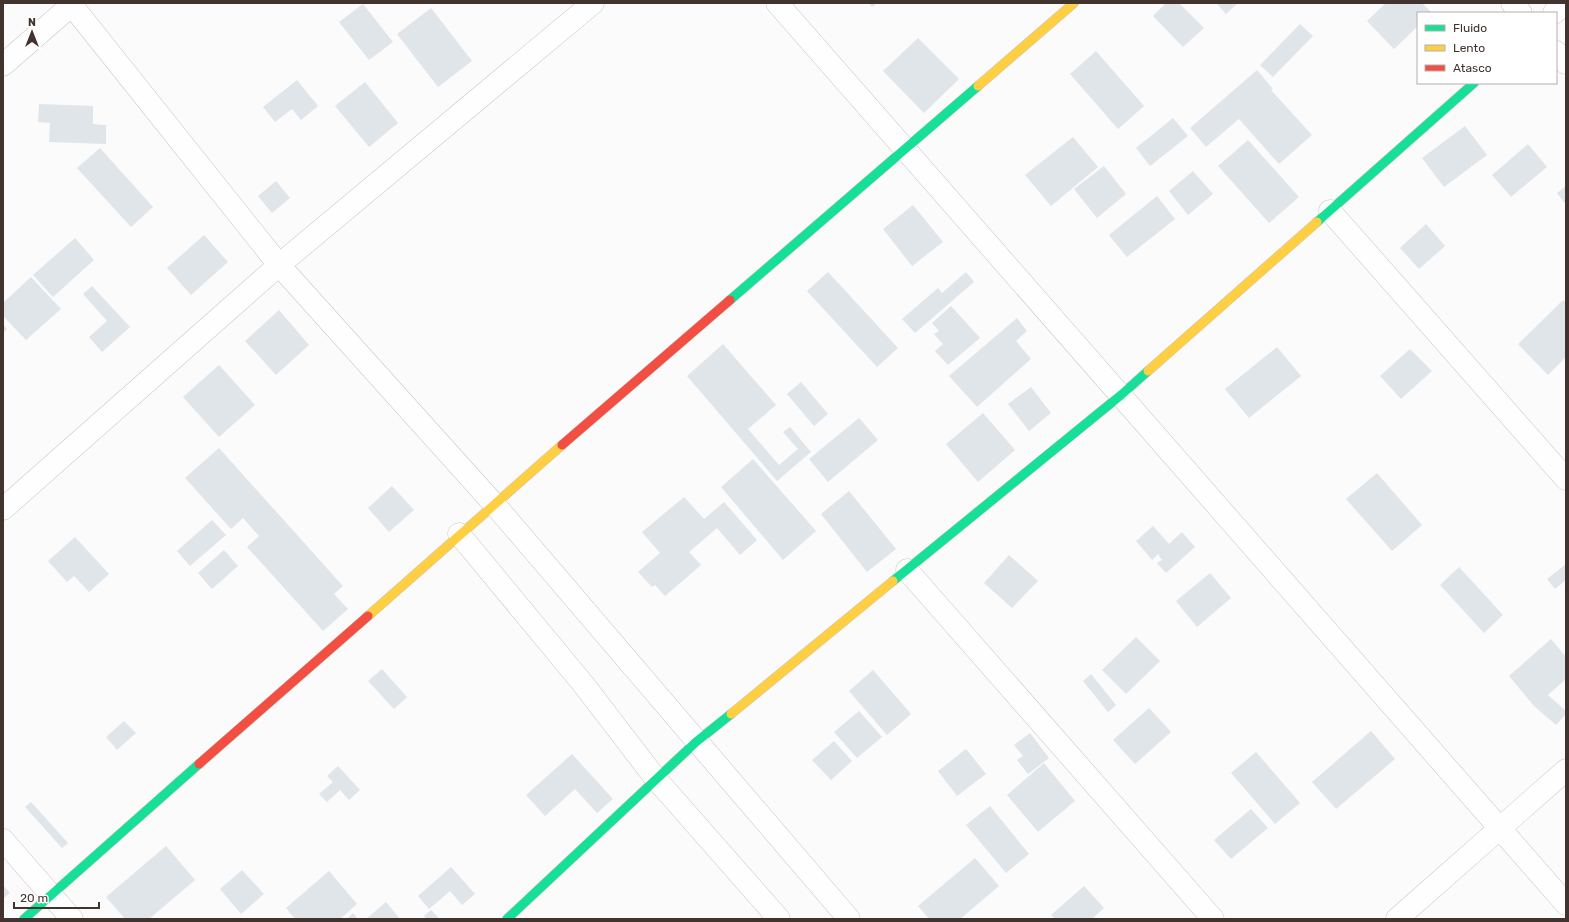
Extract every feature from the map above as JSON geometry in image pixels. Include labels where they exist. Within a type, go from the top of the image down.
[{"type":"street","points":[[3,509],[279,265],[593,3]]},
{"type":"street","points":[[777,3],[1566,904]]},
{"type":"street","points":[[24,919],[459,534],[906,150],[1074,3]]},
{"type":"street","points":[[1512,3],[1520,12]]},
{"type":"street","points":[[1555,12],[1565,3]]},
{"type":"street","points":[[3,65],[72,4],[279,265],[494,504],[696,742],[849,919]]},
{"type":"street","points":[[1557,53],[1566,63]]},
{"type":"street","points":[[507,919],[696,742],[1121,395],[1473,84]]},
{"type":"street","points":[[1330,211],[1566,480]]},
{"type":"street","points":[[459,534],[584,685],[656,779],[779,919]]},
{"type":"street","points":[[907,570],[1213,919]]},
{"type":"street","points":[[1397,919],[1566,770]]},
{"type":"street","points":[[3,840],[72,919]]},
{"type":"building","points":[[869,3],[877,3],[872,7]]},
{"type":"building","points":[[1166,3],[1179,3],[1204,28],[1183,47],[1153,16]]},
{"type":"building","points":[[1216,3],[1238,3],[1226,14]]},
{"type":"building","points":[[1386,3],[1422,3],[1431,12],[1417,12],[1417,27],[1394,49],[1367,21]]},
{"type":"building","points":[[363,4],[393,42],[369,60],[339,22]]},
{"type":"building","points":[[431,8],[472,61],[438,87],[397,34]]},
{"type":"building","points":[[1300,24],[1313,36],[1273,77],[1260,65]]},
{"type":"building","points":[[918,38],[959,79],[924,113],[883,71]]},
{"type":"building","points":[[1096,51],[1144,106],[1118,129],[1070,74]]},
{"type":"building","points":[[1257,70],[1273,89],[1271,90],[1312,135],[1279,164],[1239,119],[1206,147],[1190,128]]},
{"type":"building","points":[[297,80],[318,106],[301,120],[292,109],[275,122],[263,107]]},
{"type":"building","points":[[365,82],[398,123],[369,147],[335,106]]},
{"type":"building","points":[[39,104],[93,106],[93,124],[106,125],[106,144],[49,142],[50,123],[38,122]]},
{"type":"building","points":[[1173,118],[1188,136],[1150,166],[1136,148]]},
{"type":"building","points":[[1465,126],[1487,155],[1444,187],[1422,158]]},
{"type":"building","points":[[1073,137],[1098,167],[1051,206],[1025,175]]},
{"type":"building","points":[[1248,140],[1299,197],[1269,223],[1218,166]]},
{"type":"building","points":[[1528,144],[1547,167],[1511,197],[1492,175]]},
{"type":"building","points":[[100,148],[153,207],[131,227],[77,168]]},
{"type":"building","points":[[1104,166],[1126,194],[1097,218],[1074,189]]},
{"type":"building","points":[[1193,171],[1213,194],[1188,215],[1169,191]]},
{"type":"building","points":[[276,181],[290,198],[272,213],[258,196]]},
{"type":"building","points":[[1566,186],[1566,205],[1557,193]]},
{"type":"building","points":[[1157,196],[1175,219],[1127,257],[1109,235]]},
{"type":"building","points":[[913,205],[943,242],[912,266],[883,229]]},
{"type":"building","points":[[1426,224],[1445,246],[1419,269],[1400,248]]},
{"type":"building","points":[[204,235],[228,262],[191,295],[167,268]]},
{"type":"building","points":[[75,238],[94,260],[53,297],[33,275]]},
{"type":"building","points":[[828,272],[898,348],[877,367],[807,291]]},
{"type":"building","points":[[966,272],[974,282],[915,333],[902,319],[938,288],[942,293]]},
{"type":"building","points":[[31,277],[61,309],[26,340],[3,316],[3,303]]},
{"type":"building","points":[[92,286],[130,327],[102,352],[89,337],[107,321],[83,294]]},
{"type":"building","points":[[1563,300],[1566,303],[1566,357],[1548,375],[1518,344]]},
{"type":"building","points":[[951,306],[980,338],[948,365],[935,351],[943,344],[934,334],[939,331],[932,323]]},
{"type":"building","points":[[279,310],[309,345],[276,375],[245,341]]},
{"type":"building","points":[[1017,318],[1027,331],[1016,341],[1031,359],[977,407],[949,376]]},
{"type":"building","points":[[3,324],[7,329],[3,333]]},
{"type":"building","points":[[723,344],[776,405],[748,429],[779,465],[798,449],[783,432],[790,427],[811,452],[777,481],[687,376]]},
{"type":"building","points":[[1277,347],[1301,376],[1249,418],[1225,389]]},
{"type":"building","points":[[1410,349],[1432,371],[1401,399],[1380,376]]},
{"type":"building","points":[[219,365],[255,405],[219,437],[183,397]]},
{"type":"building","points":[[801,382],[828,414],[814,426],[787,394]]},
{"type":"building","points":[[1031,387],[1051,413],[1029,431],[1008,404]]},
{"type":"building","points":[[983,413],[1015,450],[978,482],[946,444]]},
{"type":"building","points":[[859,418],[878,440],[828,482],[809,459]]},
{"type":"building","points":[[219,448],[343,586],[334,594],[348,609],[323,631],[247,547],[259,536],[243,518],[231,529],[185,478]]},
{"type":"building","points":[[753,459],[816,531],[783,560],[721,487]]},
{"type":"building","points":[[1377,473],[1422,525],[1392,551],[1346,499]]},
{"type":"building","points":[[392,486],[414,510],[389,532],[368,508]]},
{"type":"building","points":[[849,491],[896,549],[867,572],[821,514]]},
{"type":"building","points":[[684,497],[704,519],[724,502],[757,540],[740,555],[717,528],[689,552],[701,565],[665,596],[655,585],[652,587],[638,572],[660,553],[642,532]]},
{"type":"building","points":[[212,520],[226,535],[190,566],[177,551]]},
{"type":"building","points":[[1153,526],[1169,544],[1182,532],[1195,547],[1166,573],[1157,563],[1162,560],[1158,554],[1152,560],[1136,541]]},
{"type":"building","points":[[75,537],[109,574],[89,592],[74,576],[67,582],[48,561]]},
{"type":"building","points":[[224,550],[238,566],[212,589],[198,573]]},
{"type":"building","points":[[1009,555],[1038,581],[1012,608],[984,583]]},
{"type":"building","points":[[1566,564],[1566,580],[1555,589],[1547,579]]},
{"type":"building","points":[[1459,567],[1503,615],[1484,633],[1440,585]]},
{"type":"building","points":[[1210,573],[1231,598],[1197,627],[1176,601]]},
{"type":"building","points":[[1136,637],[1160,661],[1126,694],[1102,670]]},
{"type":"building","points":[[1551,639],[1566,657],[1566,679],[1548,695],[1566,711],[1566,714],[1556,725],[1534,706],[1509,676]]},
{"type":"building","points":[[382,669],[407,697],[394,709],[368,681]]},
{"type":"building","points":[[873,670],[911,714],[887,735],[849,691]]},
{"type":"building","points":[[1091,674],[1116,705],[1108,712],[1083,681]]},
{"type":"building","points":[[1149,708],[1171,732],[1135,764],[1113,740]]},
{"type":"building","points":[[859,711],[882,737],[857,758],[834,732]]},
{"type":"building","points":[[124,721],[136,733],[117,750],[106,737]]},
{"type":"building","points":[[1371,731],[1395,759],[1336,809],[1312,782]]},
{"type":"building","points":[[1030,733],[1049,758],[1028,774],[1017,760],[1023,756],[1014,745]]},
{"type":"building","points":[[834,741],[852,761],[831,780],[812,760]]},
{"type":"building","points":[[966,749],[986,774],[957,796],[938,771]]},
{"type":"building","points":[[1256,752],[1300,803],[1275,824],[1231,773]]},
{"type":"building","points":[[572,754],[613,799],[597,813],[575,789],[545,816],[526,795]]},
{"type":"building","points":[[1044,763],[1075,801],[1038,832],[1007,795]]},
{"type":"building","points":[[338,766],[360,790],[349,800],[340,790],[327,802],[319,794],[333,782],[327,776]]},
{"type":"building","points":[[31,802],[68,843],[62,848],[25,807]]},
{"type":"building","points":[[990,806],[1029,854],[1006,873],[966,825]]},
{"type":"building","points":[[1251,809],[1268,828],[1231,859],[1214,840]]},
{"type":"building","points":[[166,846],[195,880],[149,919],[125,919],[106,897]]},
{"type":"building","points":[[975,858],[999,886],[960,919],[929,919],[918,906]]},
{"type":"building","points":[[451,867],[475,894],[462,905],[450,891],[429,909],[418,896]]},
{"type":"building","points":[[242,870],[264,894],[241,914],[220,889]]},
{"type":"building","points":[[329,871],[357,904],[340,919],[295,919],[286,908]]},
{"type":"building","points":[[3,885],[10,893],[3,899]]},
{"type":"building","points":[[1084,886],[1104,908],[1092,919],[1055,919],[1051,915]]},
{"type":"building","points":[[386,902],[400,919],[366,919]]},
{"type":"building","points":[[431,910],[440,919],[426,919],[424,916]]},
{"type":"building","points":[[353,913],[358,919],[347,919]]},
{"type":"traffic: fast","points":[[1317,222],[1473,84]]},
{"type":"traffic: fast","points":[[730,300],[978,86]]},
{"type":"traffic: fast","points":[[893,581],[1121,395],[1148,371]]},
{"type":"traffic: fast","points":[[507,919],[696,742],[731,714]]},
{"type":"traffic: fast","points":[[24,919],[199,764]]},
{"type":"traffic: slow","points":[[978,86],[1074,3]]},
{"type":"traffic: slow","points":[[1148,371],[1317,222]]},
{"type":"traffic: slow","points":[[368,616],[562,445]]},
{"type":"traffic: slow","points":[[731,714],[893,581]]},
{"type":"traffic: jam","points":[[562,445],[730,300]]},
{"type":"traffic: jam","points":[[199,764],[368,616]]}]
